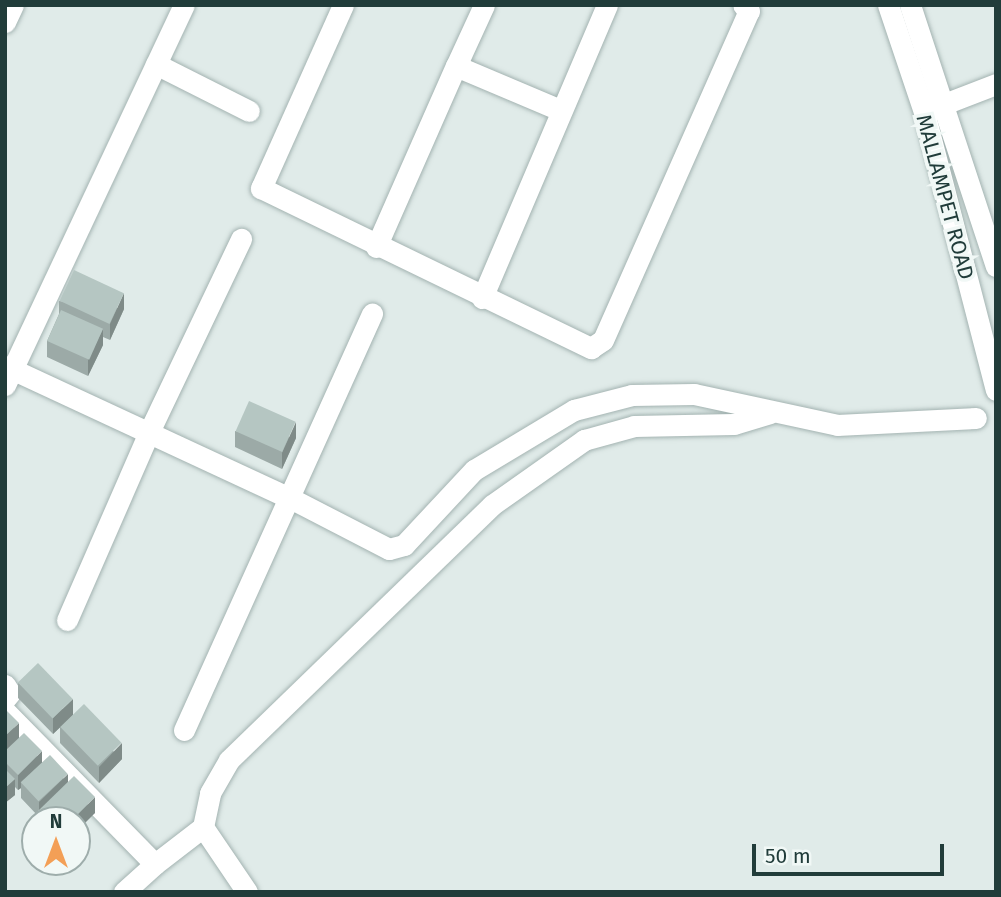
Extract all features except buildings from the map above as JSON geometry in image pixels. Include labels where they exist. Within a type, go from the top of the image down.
[{"type":"street","points":[[5,22],[13,5]]},
{"type":"street","points":[[184,5],[8,373],[149,432],[290,498],[389,550],[404,545],[474,470],[574,410],[632,395],[694,394],[837,425],[976,418]]},
{"type":"street","points":[[343,5],[261,188],[482,298],[598,347],[749,11],[743,5]]},
{"type":"street","points":[[376,247],[484,5]]},
{"type":"street","points":[[482,298],[607,5]]},
{"type":"street","name":"MALLAMPET ROAD","points":[[888,5],[924,112],[996,390]]},
{"type":"street","name":"MALLAMPET ROAD","points":[[910,5],[945,104],[996,266]]},
{"type":"street","points":[[156,64],[249,111]]},
{"type":"street","points":[[456,66],[560,110]]},
{"type":"street","points":[[924,112],[996,84]]},
{"type":"street","points":[[67,620],[149,432],[241,239]]},
{"type":"street","points":[[184,730],[372,314]]},
{"type":"street","points":[[124,892],[203,827],[210,793],[229,760],[260,726],[320,676],[492,505],[542,466],[584,440],[634,426],[734,424],[772,412]]},
{"type":"street","points":[[5,685],[10,693],[5,699]]},
{"type":"street","points":[[5,711],[155,864]]},
{"type":"street","points":[[203,827],[247,892]]}]
